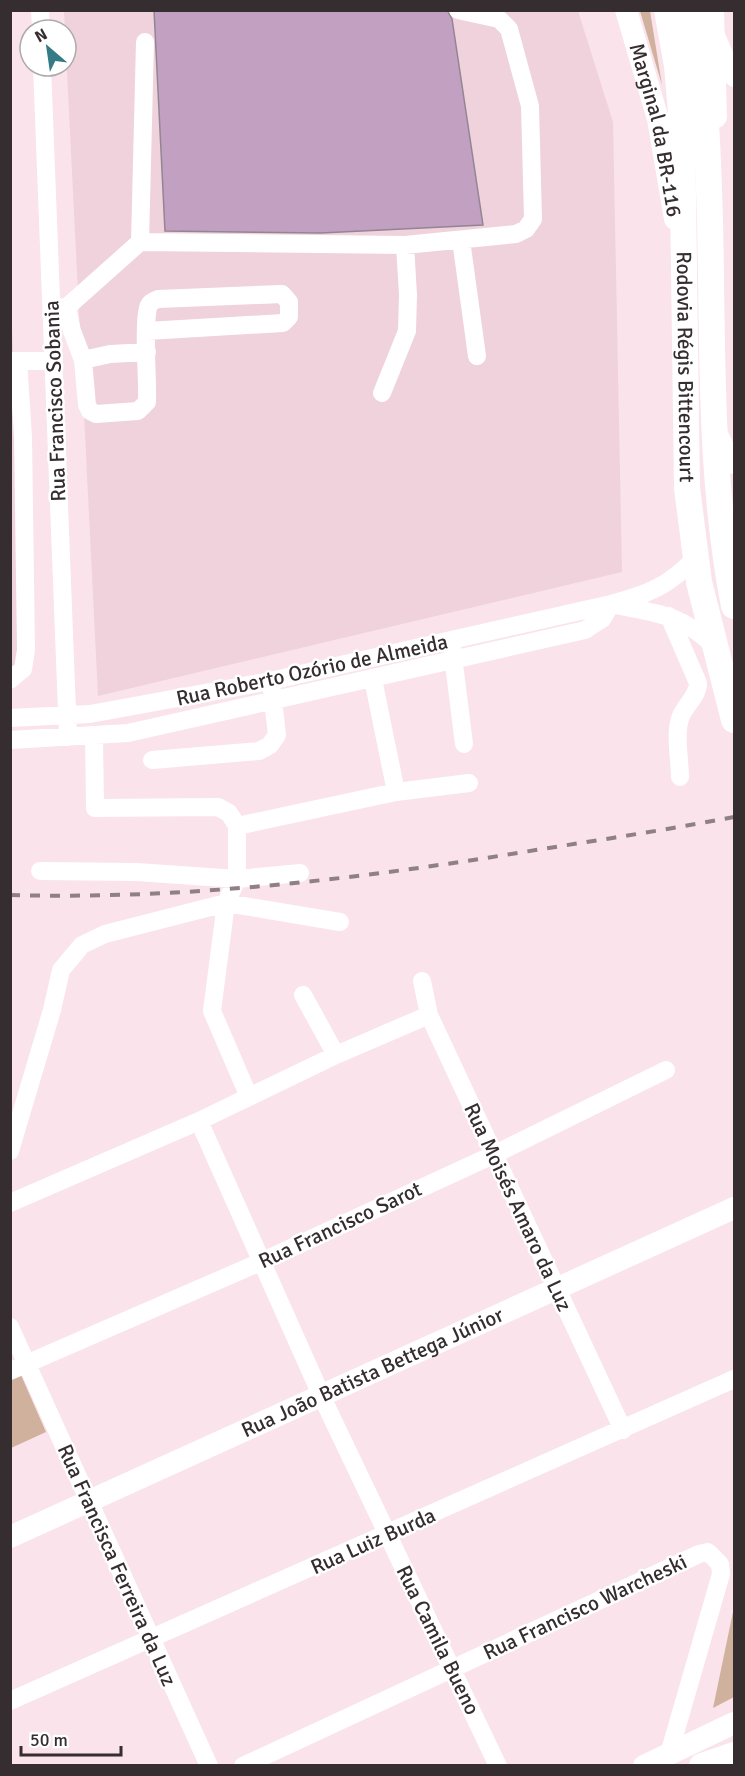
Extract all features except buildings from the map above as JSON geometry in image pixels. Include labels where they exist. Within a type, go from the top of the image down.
[{"type":"highway","name":"Rodovia Régis Bittencourt","points":[[667,10],[677,66],[682,124],[685,449],[695,558],[735,720]]},
{"type":"highway","name":"Rodovia Régis Bittencourt","points":[[690,10],[705,106],[714,423],[725,548],[735,606]]},
{"type":"highway","points":[[702,1766],[735,1755]]},
{"type":"main road","name":"Marginal da BR-116","points":[[626,10],[658,119],[685,287]]},
{"type":"main road","name":"Marginal da BR-116","points":[[710,239],[716,119],[714,20]]},
{"type":"main road","name":"Rua João Batista Bettega Júnior","points":[[10,1538],[735,1208]]},
{"type":"main road","points":[[644,1766],[735,1723]]},
{"type":"street","points":[[147,331],[283,323],[289,317],[289,302],[282,294],[158,299],[148,307],[147,331],[147,402],[138,411],[96,414],[90,411],[83,360],[72,331],[59,308],[140,242],[405,245],[516,234],[526,229],[533,219],[530,106],[509,28],[499,19],[458,10]]},
{"type":"street","points":[[714,20],[735,78]]},
{"type":"street","points":[[140,242],[145,42]]},
{"type":"street","name":"Rua Francisco Sobania","points":[[43,78],[59,308],[54,361],[68,737]]},
{"type":"street","points":[[461,240],[477,356]]},
{"type":"street","points":[[382,393],[407,331],[408,295],[405,245]]},
{"type":"street","points":[[83,360],[110,354],[147,352]]},
{"type":"street","points":[[10,680],[23,669],[18,650],[23,437],[14,361],[54,361]]},
{"type":"street","points":[[714,423],[735,465]]},
{"type":"street","name":"Rua Roberto Ozório de Almeida","points":[[12,718],[67,716],[110,711],[270,681],[611,604],[655,590],[670,582],[695,558]]},
{"type":"street","points":[[12,718],[12,740],[128,733],[274,702],[585,630],[602,619],[611,604]]},
{"type":"street","name":"Rua Roberto Ozório de Almeida","points":[[611,604],[669,616],[694,627],[716,648]]},
{"type":"street","points":[[669,616],[698,683],[698,690],[681,716],[680,777]]},
{"type":"street","points":[[451,641],[464,744]]},
{"type":"street","points":[[373,679],[396,792]]},
{"type":"street","points":[[152,760],[259,751],[270,745],[277,735],[270,681]]},
{"type":"street","points":[[94,736],[95,808],[218,807],[229,813],[237,826],[237,879],[226,903],[212,1011],[249,1097]]},
{"type":"street","points":[[237,826],[396,792],[469,783]]},
{"type":"street","points":[[40,871],[138,872],[237,879],[300,873]]},
{"type":"street","points":[[10,1151],[17,1099],[52,1010],[61,970],[82,945],[105,934],[226,903],[340,922]]},
{"type":"street","name":"Rua Moisés Amaro da Luz","points":[[422,981],[429,1015],[622,1430]]},
{"type":"street","points":[[303,995],[336,1055]]},
{"type":"street","points":[[10,1203],[199,1121],[336,1055],[429,1015]]},
{"type":"street","name":"Rua Francisco Sarot","points":[[19,1367],[263,1261],[493,1155],[666,1070]]},
{"type":"street","name":"Rua Camila Bueno","points":[[199,1121],[263,1261],[321,1397],[498,1766]]},
{"type":"street","name":"Rua Francisca Ferreira da Luz","points":[[10,1327],[19,1367],[89,1503],[209,1766]]},
{"type":"street","name":"Rua Luiz Burda","points":[[10,1701],[735,1379]]},
{"type":"street","name":"Rua Francisco Warcheski","points":[[243,1766],[699,1554],[708,1552],[720,1564],[721,1574],[669,1754]]},
{"type":"shaded area","points":[[64,11],[578,11],[613,122],[622,572],[98,696],[67,78],[78,78],[78,18],[64,18]]},
{"type":"shaded area","points":[[640,11],[650,11],[662,85]]},
{"type":"shaded area","points":[[10,282],[27,670],[10,672]]},
{"type":"shaded area","points":[[21,1375],[46,1432],[11,1448],[10,1380]]},
{"type":"shaded area","points":[[734,1607],[734,1697],[713,1708]]},
{"type":"railway","points":[[10,895],[144,894],[344,878],[476,860],[734,817]]}]
